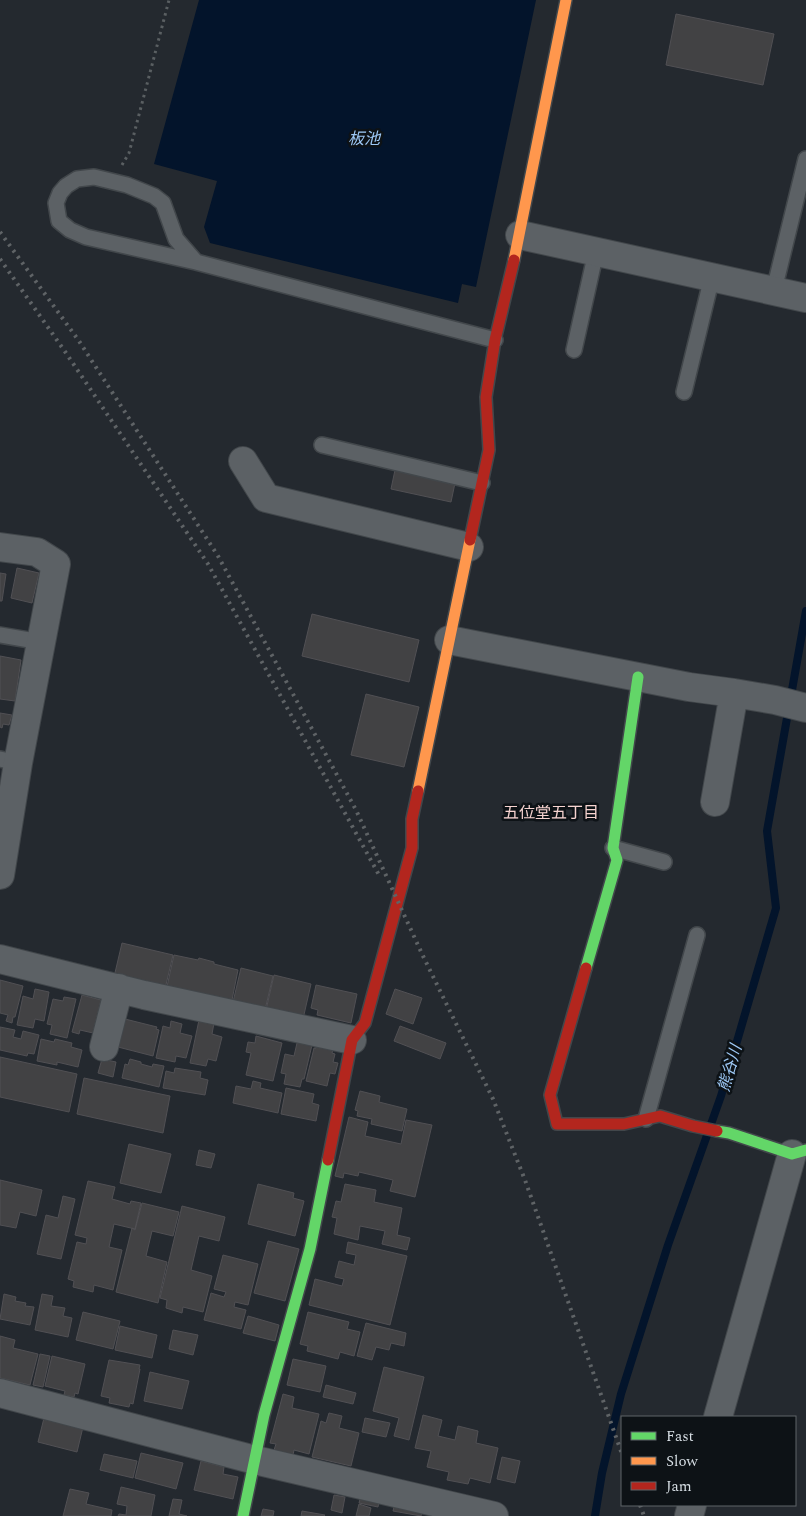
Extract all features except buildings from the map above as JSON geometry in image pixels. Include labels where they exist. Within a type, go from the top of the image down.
[{"type":"street","points":[[243,1516],[264,1415],[310,1249],[352,1040],[365,1024],[412,848],[412,819],[489,450],[486,397],[495,340],[520,235],[566,0]]},
{"type":"street","points":[[520,235],[806,298]]},
{"type":"street","points":[[243,461],[266,498],[469,547]]},
{"type":"street","points":[[0,547],[37,552],[56,564],[41,642],[9,761],[1,858]]},
{"type":"street","points":[[450,640],[638,678],[689,687],[734,692],[806,708]]},
{"type":"street","points":[[638,678],[613,848],[617,860],[550,1095],[557,1124],[624,1124],[660,1116],[799,1152],[718,1416]]},
{"type":"street","points":[[715,802],[734,692]]},
{"type":"street","points":[[0,959],[119,988],[352,1040]]},
{"type":"street","points":[[104,1047],[119,988]]},
{"type":"street","points":[[0,1393],[256,1460],[494,1516]]},
{"type":"lane","points":[[774,290],[806,159]]},
{"type":"lane","points":[[196,262],[176,239],[163,203],[154,196],[127,185],[94,177],[77,179],[66,186],[60,193],[56,203],[59,221],[70,230],[86,237],[196,262],[495,340]]},
{"type":"lane","points":[[574,350],[596,252]]},
{"type":"lane","points":[[684,392],[712,277]]},
{"type":"lane","points":[[322,445],[482,483]]},
{"type":"lane","points":[[0,635],[41,642]]},
{"type":"lane","points":[[613,848],[664,862]]},
{"type":"lane","points":[[646,1119],[697,935]]},
{"type":"path","points":[[129,152],[169,0]]},
{"type":"water","name":"板池","points":[[199,0],[536,0],[476,287],[462,284],[458,303],[210,243],[204,227],[217,181],[154,164]]},
{"type":"waterway","name":"熊谷川","points":[[595,1516],[602,1473],[621,1394],[668,1245],[721,1096],[776,908],[767,831],[806,611]]},
{"type":"railway","points":[[0,232],[79,341],[218,556],[356,810],[423,956],[493,1099],[525,1180],[621,1451]]},
{"type":"railway","points":[[0,259],[66,353],[208,564],[379,875]]},
{"type":"railway","points":[[640,1506],[644,1516]]},
{"type":"traffic: fast","points":[[586,968],[617,860],[613,848],[638,677]]},
{"type":"traffic: fast","points":[[717,1131],[729,1133],[792,1154],[806,1150]]},
{"type":"traffic: fast","points":[[243,1516],[264,1415],[310,1249],[328,1160]]},
{"type":"traffic: slow","points":[[514,260],[566,0]]},
{"type":"traffic: slow","points":[[418,791],[470,540]]},
{"type":"traffic: jam","points":[[470,540],[489,450],[486,397],[495,340],[514,260]]},
{"type":"traffic: jam","points":[[328,1160],[352,1040],[365,1023],[412,848],[412,819],[418,791]]},
{"type":"traffic: jam","points":[[586,968],[550,1095],[557,1124],[624,1124],[660,1116],[717,1131]]},
{"type":"district","name":"五位堂五丁目","points":[[551,812]]}]
